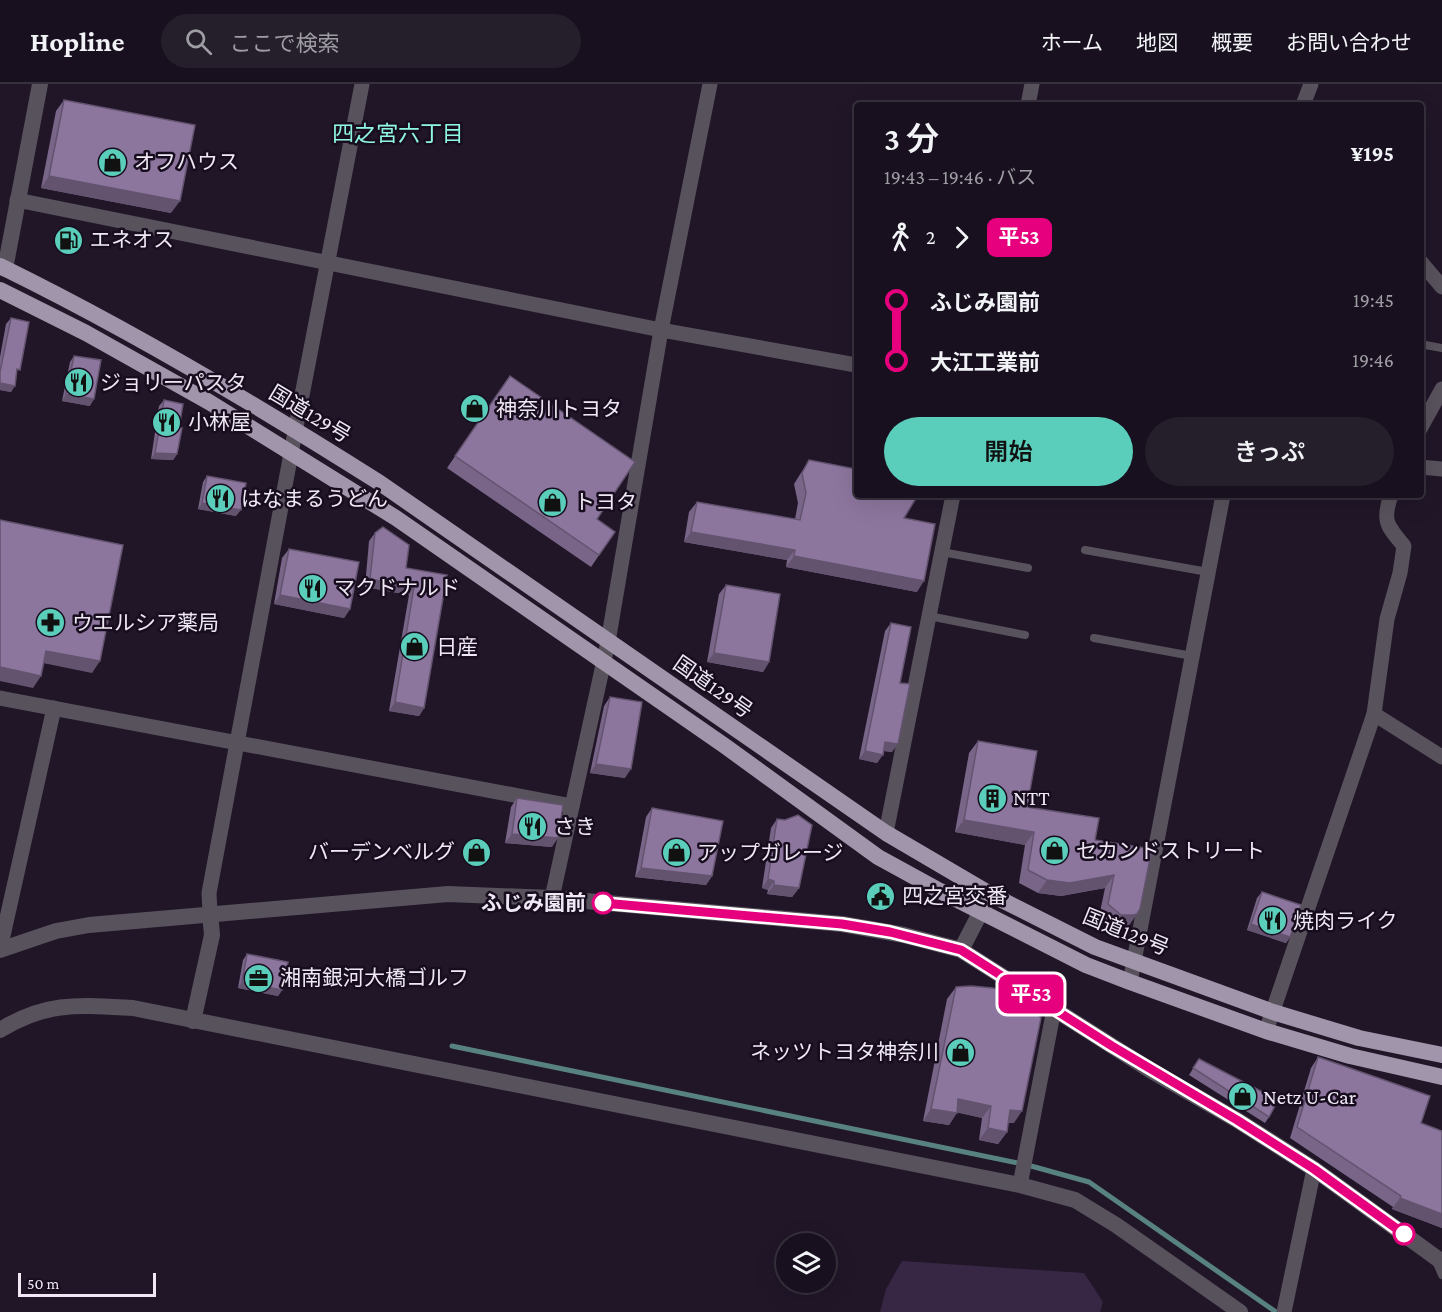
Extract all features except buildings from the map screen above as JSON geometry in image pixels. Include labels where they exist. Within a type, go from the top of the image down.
[{"type":"highway","name":"国道129号","points":[[2,268],[96,314],[295,430],[380,483],[886,833],[990,894],[1095,946],[1273,1012],[1359,1038],[1442,1055]]},
{"type":"highway","name":"国道129号","points":[[0,292],[86,333],[209,402],[396,518],[725,746],[878,857],[1086,965],[1266,1031],[1350,1056],[1442,1077]]},
{"type":"street","points":[[0,292],[2,268],[40,84]]},
{"type":"street","points":[[193,1022],[212,935],[208,893],[363,84]]},
{"type":"street","points":[[552,898],[608,642],[662,330],[710,84]]},
{"type":"street","points":[[1029,102],[1032,84]]},
{"type":"street","points":[[17,200],[662,330],[854,365]]},
{"type":"street","points":[[1424,266],[1442,287]]},
{"type":"street","points":[[1424,422],[1442,388]]},
{"type":"street","points":[[1424,467],[1442,469]]},
{"type":"street","points":[[886,833],[952,498]]},
{"type":"street","points":[[1130,982],[1222,498]]},
{"type":"street","points":[[1266,1031],[1374,714],[1387,619],[1400,573],[1404,546],[1388,527],[1385,513],[1390,498]]},
{"type":"street","points":[[0,698],[572,806]]},
{"type":"street","points":[[0,950],[54,708]]},
{"type":"street","points":[[1374,714],[1442,757]]},
{"type":"street","points":[[0,950],[56,931],[89,925],[448,894],[552,898],[842,924],[890,932],[961,950],[1314,1169],[1438,1259]]},
{"type":"street","points":[[961,950],[990,894]]},
{"type":"street","points":[[0,1030],[39,1011],[75,1005],[133,1008],[193,1022],[1020,1185],[1075,1200],[1116,1225],[1240,1312]]},
{"type":"street","points":[[1020,1185],[1054,1009]]},
{"type":"street","points":[[1285,1306],[1314,1169]]},
{"type":"lane","points":[[1424,345],[1442,348]]},
{"type":"lane","points":[[1084,550],[1208,572]]},
{"type":"lane","points":[[942,552],[1028,568]]},
{"type":"lane","points":[[929,616],[1025,635]]},
{"type":"lane","points":[[1094,638],[1192,656]]},
{"type":"lane","points":[[1438,1259],[1442,1275]]},
{"type":"shaded area","points":[[902,1261],[1084,1273],[1103,1302],[1100,1312],[880,1312],[886,1289]]},
{"type":"waterway","points":[[452,1046],[1018,1163]]},
{"type":"waterway","points":[[1031,1166],[1089,1182],[1276,1312]]},
{"type":"bus line","name":"平53","points":[[603,903],[842,924],[890,932],[961,950],[1150,1070],[1237,1120],[1314,1169],[1404,1234]]},
{"type":"place","name":"オフハウス","points":[[113,162]]},
{"type":"place","name":"エネオス","points":[[69,240]]},
{"type":"place","name":"ジョリーパスタ","points":[[79,383]]},
{"type":"place","name":"神奈川トヨタ","points":[[475,409]]},
{"type":"place","name":"小林屋","points":[[167,422]]},
{"type":"place","name":"はなまるうどん","points":[[220,499]]},
{"type":"place","name":"トヨタ","points":[[553,502]]},
{"type":"place","name":"マクドナルド","points":[[313,588]]},
{"type":"place","name":"ウエルシア薬局","points":[[51,623]]},
{"type":"place","name":"日産","points":[[415,647]]},
{"type":"place","name":"NTT","points":[[992,798]]},
{"type":"place","name":"さき","points":[[533,827]]},
{"type":"place","name":"セカンドストリート","points":[[1055,851]]},
{"type":"place","name":"バーデンベルグ","points":[[476,852]]},
{"type":"place","name":"アップガレージ","points":[[676,853]]},
{"type":"place","name":"四之宮交番","points":[[881,896]]},
{"type":"place","name":"ふじみ園前","points":[[603,903]]},
{"type":"place","name":"焼肉ライク","points":[[1272,921]]},
{"type":"place","name":"湘南銀河大橋ゴルフ","points":[[259,978]]},
{"type":"place","name":"ネッツトヨタ神奈川","points":[[960,1052]]},
{"type":"place","name":"Netz U-Car","points":[[1242,1097]]},
{"type":"district","name":"四之宮六丁目","points":[[398,133]]}]
